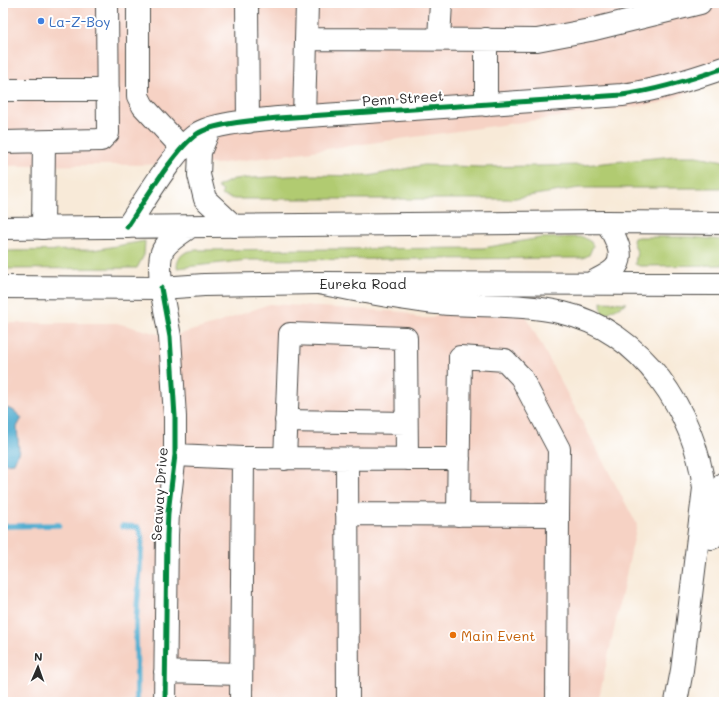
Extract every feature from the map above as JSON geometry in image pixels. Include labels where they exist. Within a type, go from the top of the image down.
[{"type":"main road","points":[[3,142],[101,140],[108,133],[107,3]]},
{"type":"main road","points":[[138,3],[138,96],[143,106],[183,149]]},
{"type":"main road","points":[[247,3],[248,122]]},
{"type":"main road","points":[[304,116],[306,3]]},
{"type":"main road","points":[[439,38],[441,3]]},
{"type":"main road","points":[[306,39],[439,38],[537,40],[590,30],[700,3]]},
{"type":"main road","points":[[486,39],[486,105]]},
{"type":"main road","name":"Penn Street","points":[[127,227],[183,149],[198,134],[226,124],[304,116],[622,95],[650,91],[693,79],[724,68]]},
{"type":"main road","points":[[3,90],[108,90]]},
{"type":"main road","points":[[208,130],[200,152],[199,175],[205,199],[234,226]]},
{"type":"main road","points":[[43,228],[44,142]]},
{"type":"main road","points":[[593,282],[615,268],[620,253],[618,243],[607,222]]},
{"type":"main road","points":[[3,228],[607,222],[724,223]]},
{"type":"main road","name":"Seaway Drive","points":[[165,702],[168,513],[175,455],[170,337],[161,288],[159,258],[166,243],[190,227]]},
{"type":"main road","name":"Eureka Road","points":[[3,287],[161,288],[204,285],[318,283],[593,282],[724,284]]},
{"type":"main road","points":[[318,283],[436,303],[530,308],[564,313],[595,325],[621,339],[639,357],[673,398],[685,419],[701,466],[704,488],[703,510],[682,670]]},
{"type":"main road","points":[[285,459],[290,334],[406,338],[407,459]]},
{"type":"main road","points":[[458,515],[460,357],[505,360],[521,377],[559,449],[557,702]]},
{"type":"main road","points":[[286,421],[406,423]]},
{"type":"main road","points":[[175,455],[285,459],[458,459]]},
{"type":"main road","points":[[241,702],[242,458]]},
{"type":"main road","points":[[346,459],[348,702]]},
{"type":"main road","points":[[676,702],[724,483]]},
{"type":"main road","points":[[347,514],[558,515]]},
{"type":"main road","points":[[165,672],[241,674]]},
{"type":"shaded area","points":[[3,3],[724,3],[724,78],[660,103],[217,164],[3,166]]},
{"type":"shaded area","points":[[269,304],[405,312],[417,318],[432,318],[444,313],[526,316],[637,525],[598,702],[3,702],[3,323],[117,323],[170,337],[215,324]]},
{"type":"green space","points":[[674,156],[697,156],[724,161],[724,188],[579,188],[509,199],[234,199],[221,195],[223,191],[217,187],[234,179],[307,175],[369,176],[424,165],[481,167],[584,165]]},
{"type":"green space","points":[[583,237],[591,242],[593,246],[589,255],[583,258],[248,260],[177,268],[178,260],[182,255],[196,250],[483,248],[540,238]]},
{"type":"green space","points":[[689,237],[724,240],[724,265],[640,266],[635,264],[637,252],[633,241],[634,238]]},
{"type":"green space","points":[[145,241],[144,255],[137,268],[3,269],[3,251],[93,250]]},
{"type":"green space","points":[[601,302],[626,303],[602,316]]},
{"type":"water","points":[[3,407],[13,410],[22,418],[17,427],[19,451],[14,463],[3,464]]},
{"type":"waterway","points":[[3,526],[59,525]]},
{"type":"waterway","points":[[122,526],[138,527],[142,538],[136,623],[137,702]]},
{"type":"cycle path","points":[[127,227],[169,164],[179,152],[197,134],[214,127],[278,118],[622,95],[673,84],[724,68]]},
{"type":"cycle path","points":[[161,288],[170,337],[175,417],[175,455],[167,535],[165,702]]},
{"type":"place","name":"La-Z-Boy","points":[[41,21]]},
{"type":"place","name":"Main Event","points":[[453,635]]}]
